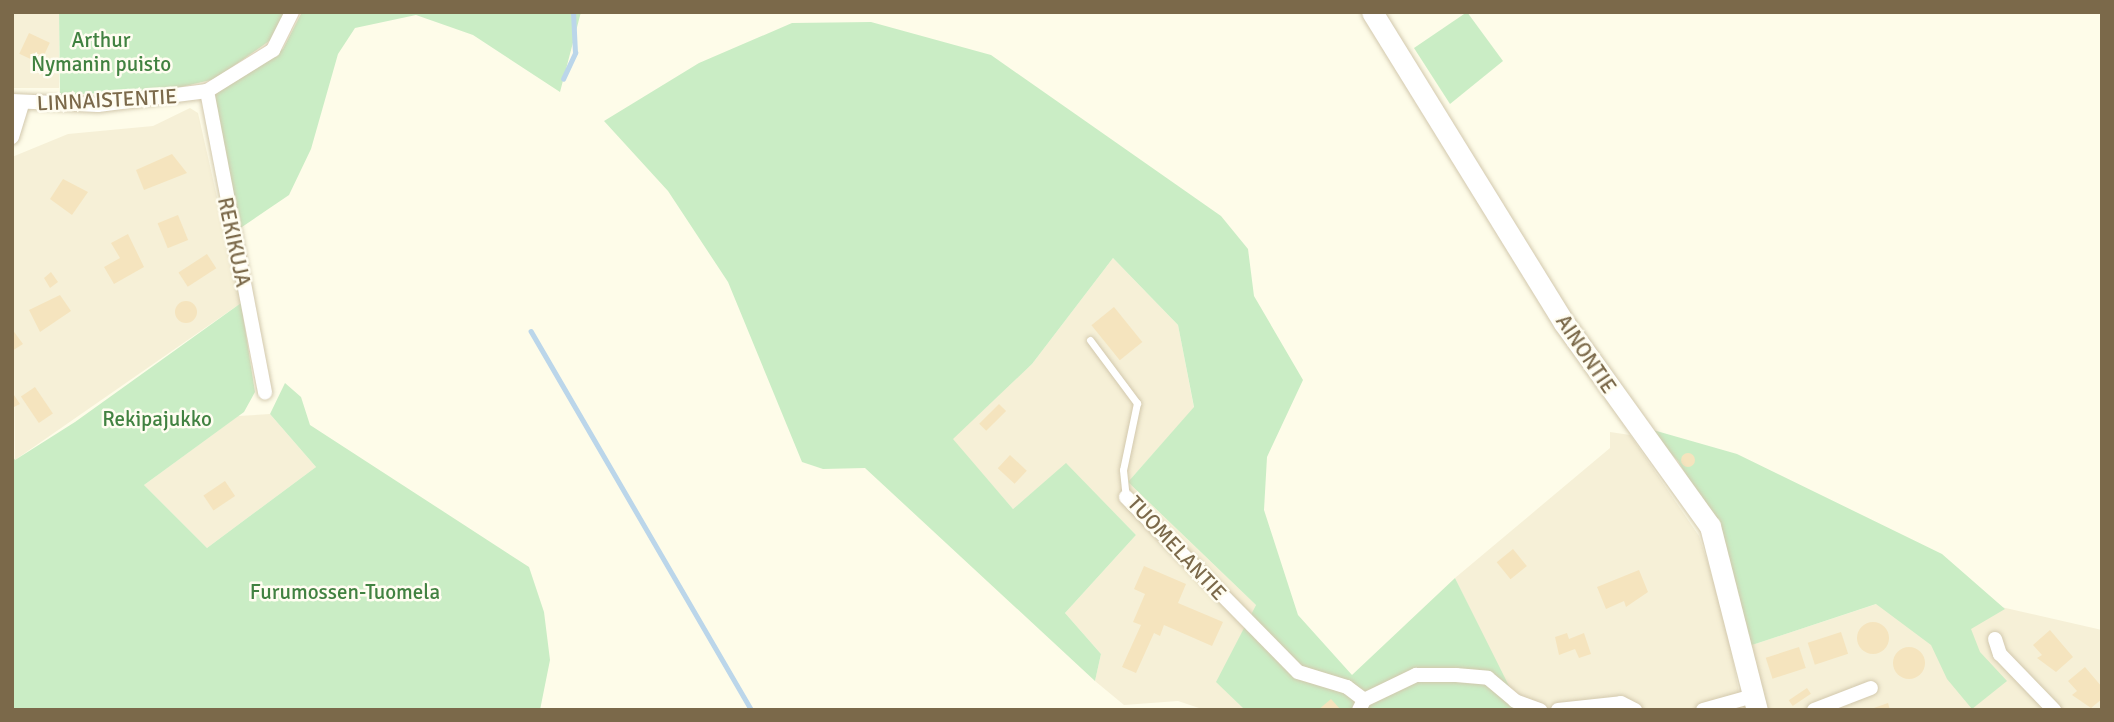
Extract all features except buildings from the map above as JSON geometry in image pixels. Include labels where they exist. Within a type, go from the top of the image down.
[{"type":"street","name":"LINNAISTENTIE","points":[[17,103],[145,102],[207,91],[273,50],[292,12]]},
{"type":"street","name":"AINONTIE","points":[[1372,12],[1564,323],[1710,526],[1755,703]]},
{"type":"street","name":"REKIKUJA","points":[[207,91],[265,392]]},
{"type":"street","points":[[12,136],[17,103]]},
{"type":"street","name":"TUOMELANTIE","points":[[1126,497],[1298,672],[1347,687],[1361,705]]},
{"type":"street","points":[[1995,639],[2000,654],[2054,710]]},
{"type":"street","points":[[1361,705],[1416,675],[1456,675],[1488,678],[1516,701],[1540,710]]},
{"type":"street","points":[[1814,710],[1871,688]]},
{"type":"street","points":[[1703,710],[1755,703]]},
{"type":"street","points":[[1558,710],[1610,707],[1635,710]]},
{"type":"lane","name":"TUOMELANTIE","points":[[1090,340],[1137,403],[1123,470],[1126,497]]},
{"type":"shaded area","points":[[12,12],[59,12],[59,88],[12,88]]},
{"type":"shaded area","points":[[190,108],[198,113],[241,303],[15,460],[12,157],[68,134],[153,126]]},
{"type":"shaded area","points":[[1113,258],[1178,325],[1194,408],[1128,482],[1256,605],[1217,682],[1245,710],[1205,710],[1178,701],[1124,705],[1095,681],[1101,654],[1065,613],[1136,535],[1066,464],[1013,509],[952,439],[1032,364]]},
{"type":"shaded area","points":[[270,414],[316,467],[207,548],[144,485],[238,416]]},
{"type":"shaded area","points":[[1610,432],[1630,435],[1699,536],[1725,616],[1742,710],[1519,710],[1455,578],[1610,448]]},
{"type":"shaded area","points":[[1922,589],[2102,630],[2102,710],[1768,710],[1749,646]]},
{"type":"green space","name":"Arthur Nymanin puisto","points":[[59,12],[287,12],[272,39],[215,79],[168,90],[60,95]]},
{"type":"green space","points":[[302,12],[581,12],[560,92],[473,35],[416,15],[355,28],[338,54],[311,149],[289,195],[239,229],[214,95],[283,49]]},
{"type":"green space","points":[[1467,12],[1503,61],[1450,104],[1414,48]]},
{"type":"green space","points":[[871,22],[991,55],[1221,216],[1248,249],[1254,296],[1303,380],[1267,457],[1264,510],[1298,615],[1352,675],[1455,578],[1521,710],[1245,710],[1216,682],[1256,605],[1128,482],[1194,407],[1178,325],[1113,258],[1032,364],[953,439],[1013,509],[1066,463],[1136,535],[1065,613],[1101,654],[1095,681],[865,468],[823,469],[802,462],[728,282],[668,191],[604,121],[699,63],[792,23]]},
{"type":"green space","name":"Furumossen-Tuomela","points":[[241,303],[255,392],[244,412],[144,485],[207,548],[316,467],[270,414],[285,383],[301,397],[310,425],[529,567],[544,612],[550,660],[540,710],[12,710],[12,455],[15,460],[75,422]]},
{"type":"green space","points":[[1646,428],[1737,454],[1942,554],[2005,609],[1971,629],[1980,652],[2007,681],[1972,709],[1947,679],[1931,645],[1876,604],[1749,646],[1723,538],[1678,461]]},
{"type":"waterway","points":[[563,79],[575,53],[573,12]]},
{"type":"waterway","points":[[531,331],[752,710]]},
{"type":"park label","name":"Rekipajukko","points":[[157,419]]}]
